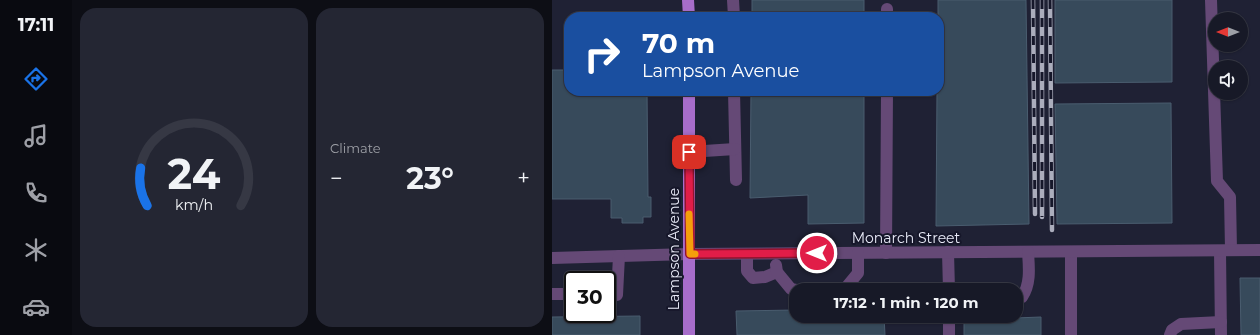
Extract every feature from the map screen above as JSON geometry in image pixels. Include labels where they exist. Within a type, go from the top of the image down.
[{"type":"main road","points":[[688,0],[688,12]]},
{"type":"main road","name":"Lampson Avenue","points":[[689,96],[689,335]]},
{"type":"street","points":[[733,0],[734,12]]},
{"type":"street","points":[[1211,0],[1217,182],[1230,198],[1221,335]]},
{"type":"street","points":[[734,96],[736,180]]},
{"type":"street","points":[[886,253],[887,96]]},
{"type":"street","points":[[689,152],[735,149]]},
{"type":"street","name":"Monarch Street","points":[[552,258],[690,254],[1260,250]]},
{"type":"street","points":[[948,252],[949,283]]},
{"type":"street","points":[[1023,296],[1027,290],[1029,275],[1028,252]]},
{"type":"street","points":[[1071,252],[1071,335]]},
{"type":"street","points":[[850,283],[858,273],[858,253]]},
{"type":"street","points":[[747,254],[747,271],[753,278],[765,277],[777,272]]},
{"type":"street","points":[[776,254],[777,272],[789,287]]},
{"type":"street","points":[[616,295],[619,281],[619,256]]},
{"type":"street","points":[[552,294],[564,294]]},
{"type":"street","points":[[1170,335],[1172,330],[1181,324],[1221,322]]},
{"type":"street","points":[[949,323],[949,335]]},
{"type":"building","points":[[752,0],[864,0],[864,12],[752,12]]},
{"type":"building","points":[[938,0],[1026,0],[1029,224],[936,226],[937,96],[944,96],[944,12],[938,12]]},
{"type":"building","points":[[1055,0],[1172,0],[1172,82],[1055,83]]},
{"type":"building","points":[[552,70],[564,70],[564,96],[647,96],[648,197],[651,197],[651,217],[643,217],[643,223],[622,223],[622,218],[611,218],[611,199],[552,199]]},
{"type":"building","points":[[751,96],[864,96],[864,223],[808,224],[808,195],[750,198]]},
{"type":"building","points":[[1171,103],[1172,223],[1057,224],[1055,104]]},
{"type":"building","points":[[1240,278],[1260,278],[1260,335],[1241,335]]},
{"type":"building","points":[[789,310],[789,323],[884,323],[885,335],[737,335],[736,311]]},
{"type":"building","points":[[616,316],[640,316],[640,335],[552,335],[552,317],[564,317],[564,323],[616,323]]},
{"type":"building","points":[[1041,317],[1041,335],[964,335],[964,323],[1023,323],[1023,318]]},
{"type":"railway","points":[[1033,0],[1035,214]]},
{"type":"railway","points":[[1042,0],[1042,217]]},
{"type":"railway","points":[[1050,0],[1052,230]]},
{"type":"slow traffic","points":[[689,214],[690,254],[695,254]]},
{"type":"route","points":[[689,152],[690,254],[817,253]]}]
